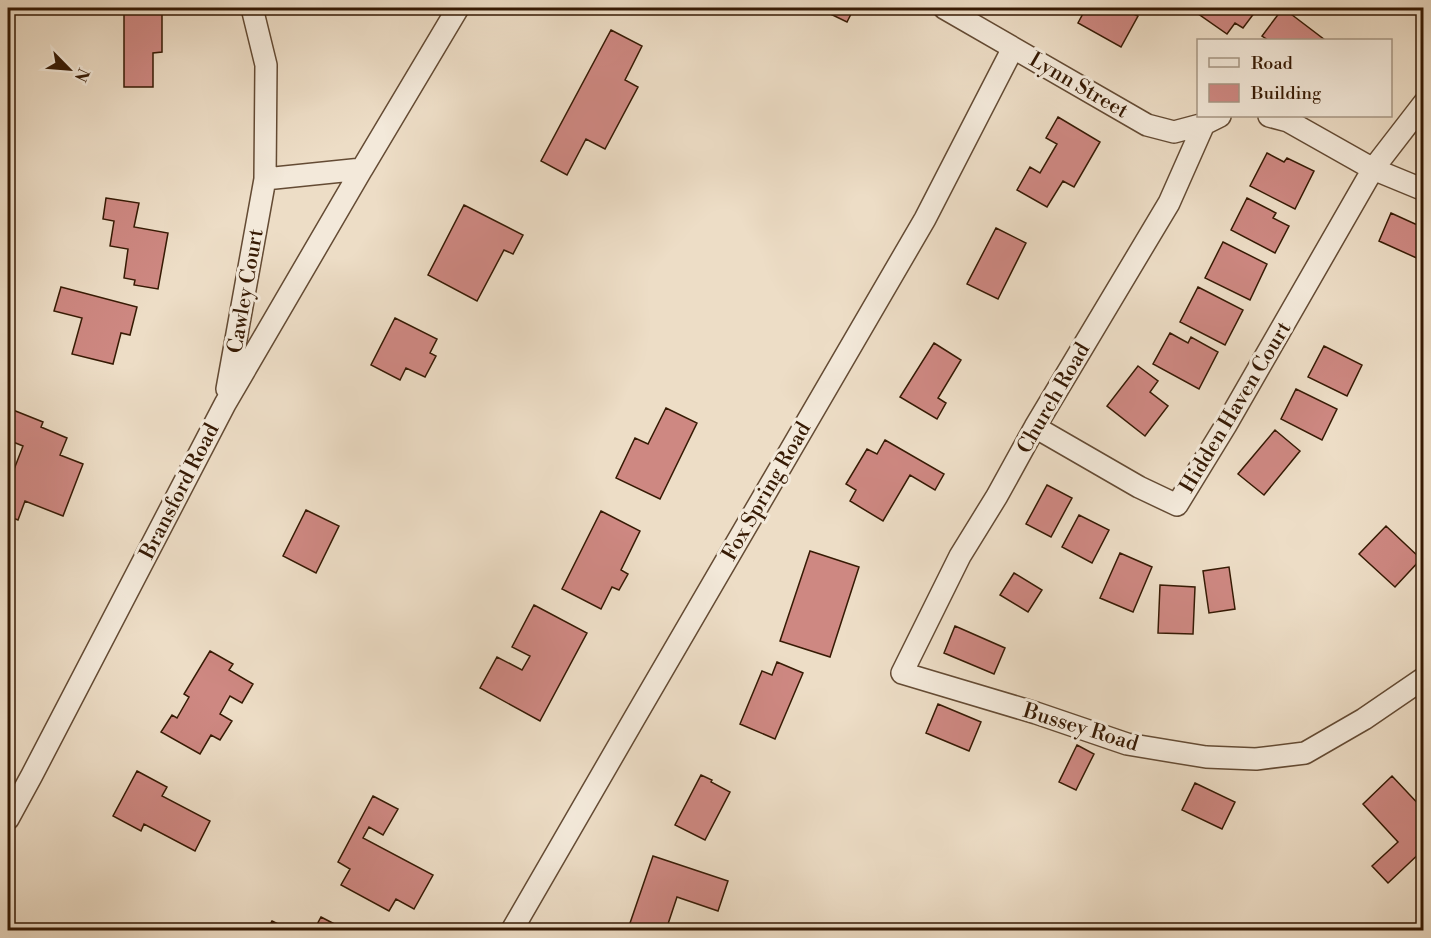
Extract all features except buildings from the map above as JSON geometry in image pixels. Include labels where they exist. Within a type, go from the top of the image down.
[{"type":"street","points":[[252,8],[266,65],[265,179],[362,169]]},
{"type":"street","name":"Bransford Road","points":[[8,819],[225,404],[458,8]]},
{"type":"street","name":"Lynn Street","points":[[944,8],[1147,125],[1174,132],[1212,120]]},
{"type":"street","name":"Fox Spring Road","points":[[512,930],[925,219],[1013,48]]},
{"type":"street","points":[[1373,169],[1424,103]]},
{"type":"street","points":[[1273,117],[1288,121],[1373,169],[1424,190]]},
{"type":"street","name":"Church Road","points":[[902,673],[960,556],[1169,203],[1212,120]]},
{"type":"street","name":"Hidden Haven Court","points":[[1035,427],[1138,487],[1177,505],[1226,425],[1373,169]]},
{"type":"street","name":"Cawley Court","points":[[225,404],[265,179]]},
{"type":"street","name":"Bussey Road","points":[[902,673],[1036,712],[1127,744],[1206,757],[1256,759],[1305,753],[1364,719],[1424,678]]}]
